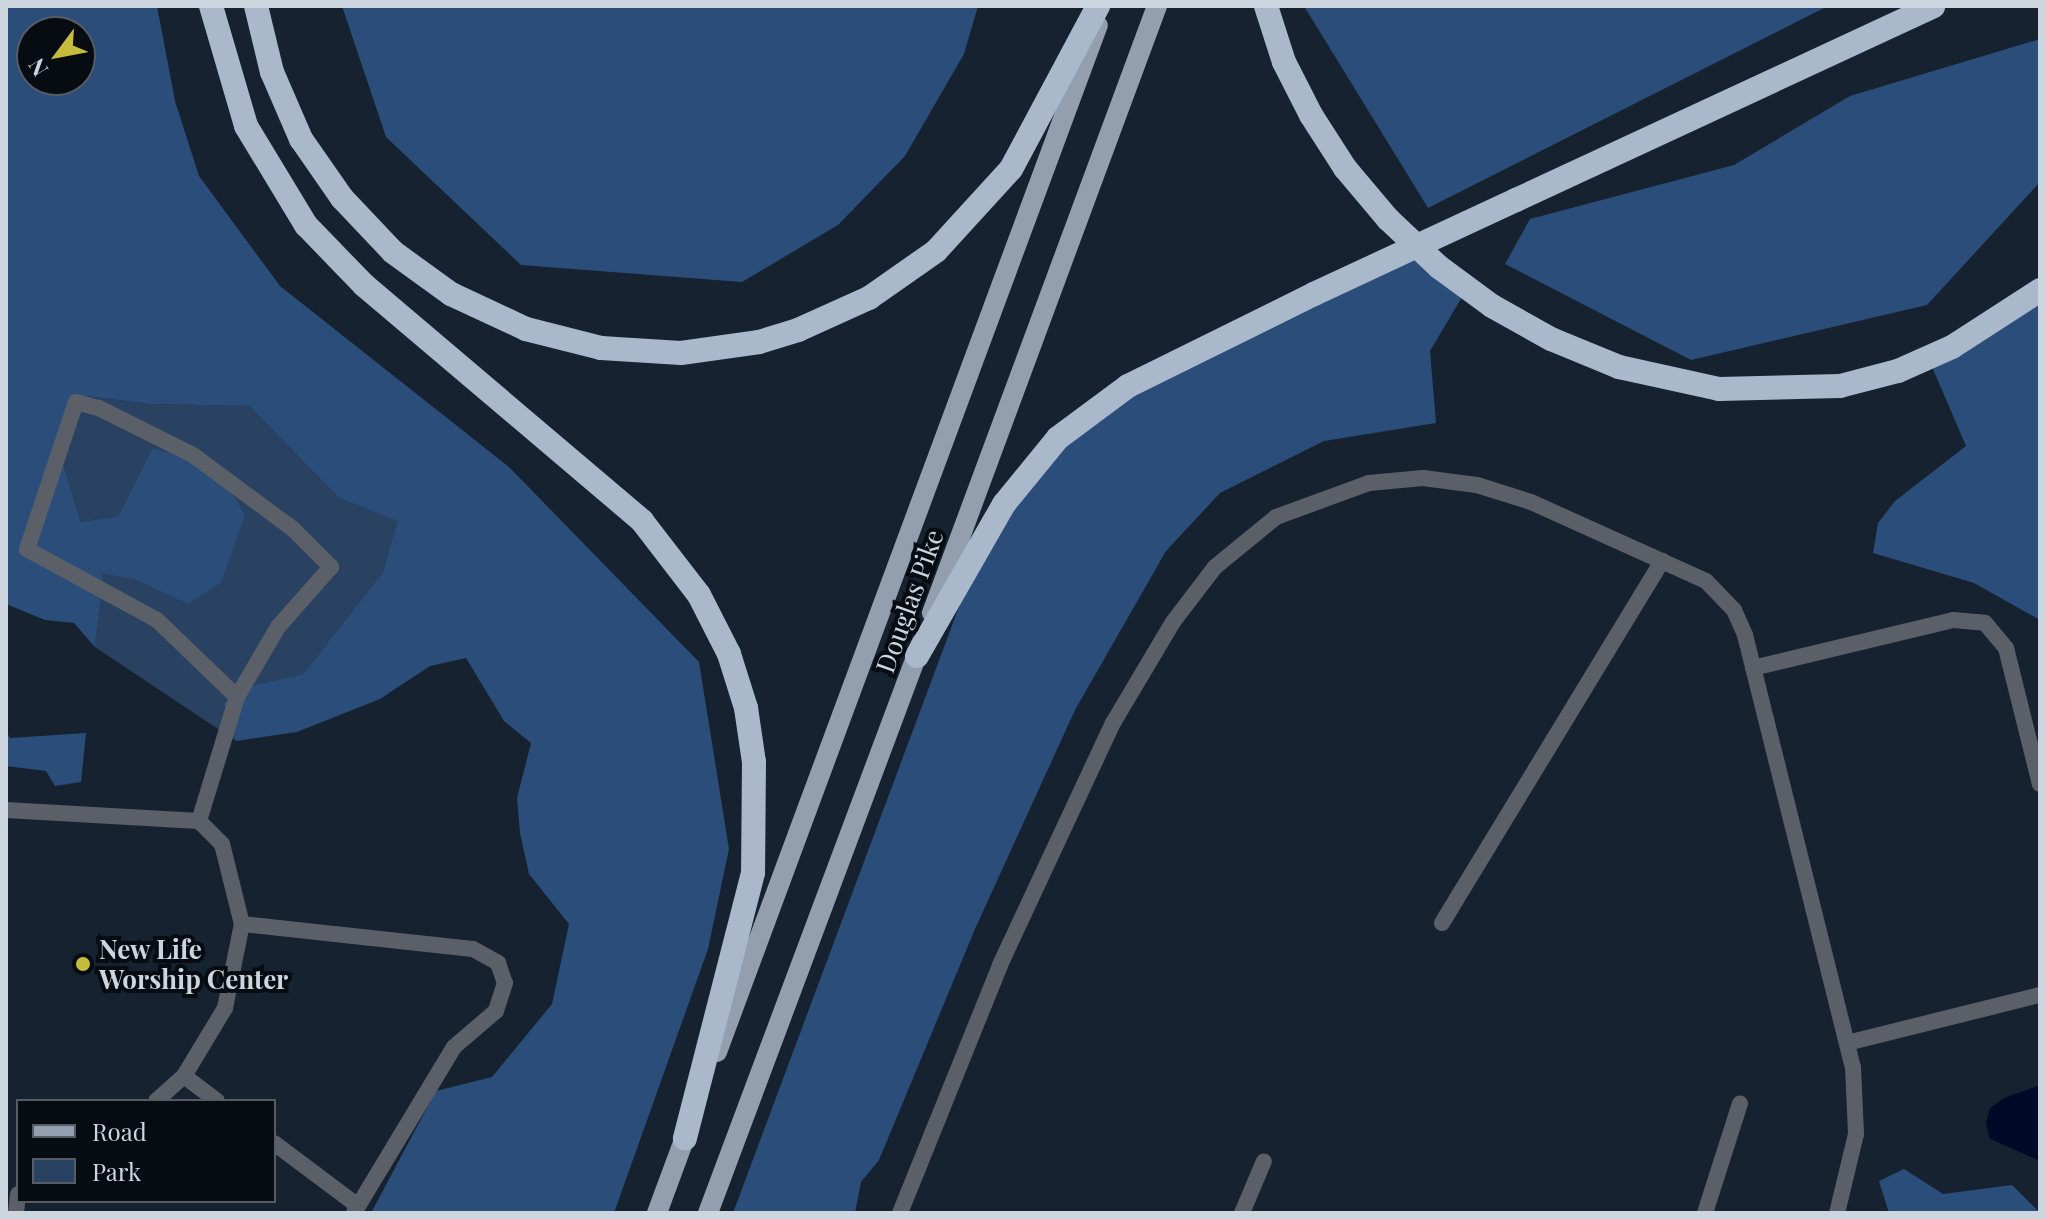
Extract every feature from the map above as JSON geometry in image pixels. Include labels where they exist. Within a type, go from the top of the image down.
[{"type":"highway","points":[[211,6],[219,47],[246,126],[306,225],[364,285],[642,521],[693,586],[729,654],[746,708],[754,762],[753,873],[685,1138]]},
{"type":"highway","points":[[256,6],[272,72],[301,139],[342,198],[393,252],[451,294],[526,329],[601,348],[681,353],[759,342],[821,321],[869,298],[936,251],[1011,169],[1098,6]]},
{"type":"highway","points":[[1266,6],[1284,62],[1311,115],[1388,219],[1439,267],[1492,306],[1551,339],[1619,367],[1719,389],[1840,386],[1925,360],[1980,333],[2040,290]]},
{"type":"highway","points":[[917,656],[1004,504],[1058,438],[1128,386],[1314,294],[1933,6]]},
{"type":"main road","name":"Douglas Pike","points":[[657,1213],[1105,6]]},
{"type":"main road","name":"Douglas Pike","points":[[708,1213],[1157,6]]},
{"type":"lane","points":[[199,821],[237,697],[278,627],[331,567],[293,529],[193,455],[99,408],[76,402],[27,549],[157,620],[237,697]]},
{"type":"lane","points":[[900,1213],[973,1025],[1113,723],[1173,622],[1233,549],[1276,517],[1321,497],[1369,483],[1423,478],[1504,492],[1662,561],[1706,581],[1726,598],[1740,622],[1847,1043],[1856,1126],[1838,1213]]},
{"type":"lane","points":[[1442,923],[1662,561]]},
{"type":"lane","points":[[1753,668],[1953,620],[1985,623],[2006,648],[2040,784]]},
{"type":"lane","points":[[6,810],[199,821],[222,844],[242,924],[225,1008],[184,1076],[158,1099]]},
{"type":"lane","points":[[242,924],[473,949],[491,955],[503,972],[504,997],[496,1011],[454,1047],[355,1209],[276,1145]]},
{"type":"lane","points":[[1847,1043],[2040,995]]},
{"type":"lane","points":[[184,1076],[214,1099]]},
{"type":"lane","points":[[1705,1213],[1740,1103]]},
{"type":"lane","points":[[1242,1213],[1264,1161]]},
{"type":"green space","points":[[85,396],[150,404],[249,406],[339,498],[399,521],[383,572],[303,674],[250,686],[223,703],[236,741],[95,647],[102,572],[136,580],[187,604],[152,448],[118,516],[81,522],[60,453]]},
{"type":"shaded area","points":[[6,6],[157,6],[175,101],[199,176],[280,286],[509,467],[699,662],[729,849],[708,949],[614,1213],[371,1213],[436,1091],[492,1077],[552,1004],[569,924],[529,874],[520,833],[517,798],[531,743],[504,721],[466,658],[430,666],[380,699],[297,732],[236,741],[223,703],[250,686],[303,674],[383,572],[398,521],[339,498],[249,406],[150,404],[85,396],[60,453],[81,522],[118,516],[152,448],[216,466],[245,515],[221,583],[187,604],[136,580],[103,573],[95,647],[74,623],[45,620],[6,604]]},
{"type":"shaded area","points":[[342,6],[978,6],[964,54],[905,156],[838,225],[742,282],[521,265],[386,137]]},
{"type":"shaded area","points":[[1304,6],[1828,6],[1428,208]]},
{"type":"shaded area","points":[[2040,39],[2040,182],[1927,305],[1691,360],[1505,264],[1530,219],[1734,165],[1850,96]]},
{"type":"shaded area","points":[[1421,249],[1468,287],[1430,351],[1436,423],[1324,441],[1220,493],[1166,551],[1075,710],[975,929],[879,1160],[861,1182],[855,1213],[733,1213],[969,580],[1013,496],[1105,405]]},
{"type":"shaded area","points":[[2040,296],[2040,620],[1974,583],[1873,553],[1878,523],[1895,501],[1966,446],[1930,362]]},
{"type":"shaded area","points":[[6,732],[10,738],[86,733],[81,782],[55,786],[46,771],[6,766]]},
{"type":"shaded area","points":[[2040,1085],[2040,1161],[1990,1139],[1986,1123],[1990,1108],[2004,1098]]},
{"type":"shaded area","points":[[1904,1169],[1943,1194],[2012,1185],[2040,1213],[1889,1213],[1879,1181]]},
{"type":"place","name":"New Life Worship Center","points":[[83,964]]}]
